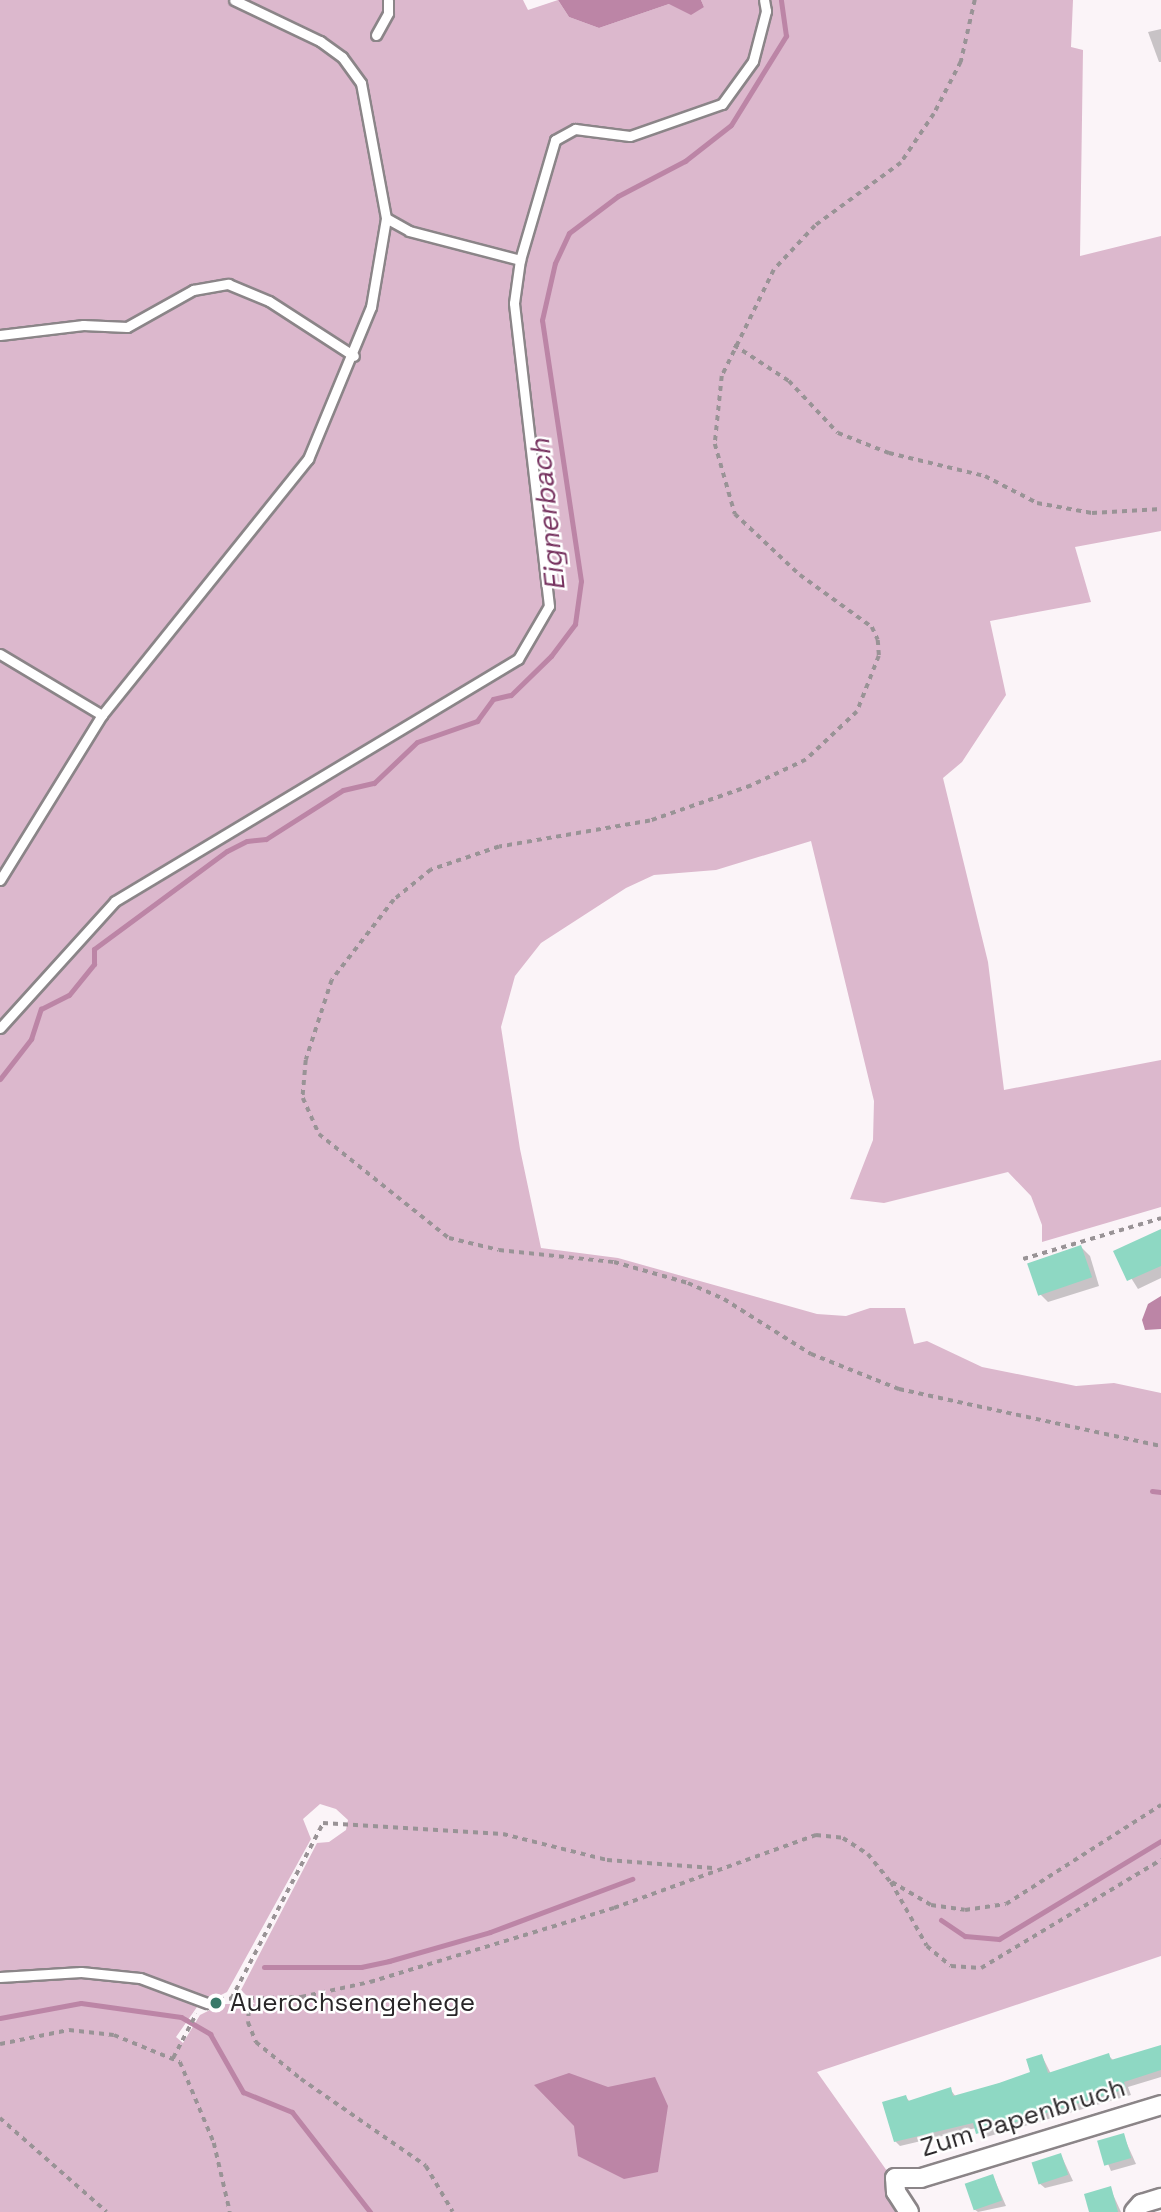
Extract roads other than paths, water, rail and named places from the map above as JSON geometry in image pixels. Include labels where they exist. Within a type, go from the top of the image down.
[{"type":"street","name":"Zum Papenbruch","points":[[909,2212],[896,2192],[895,2178],[921,2178],[1161,2105]]},
{"type":"street","points":[[1134,2212],[1142,2204],[1161,2198]]},
{"type":"lane","points":[[0,880],[102,715],[308,459],[354,356],[372,307],[386,218],[361,83],[342,58],[320,41],[234,0]]},
{"type":"lane","points":[[376,35],[388,13],[388,0]]},
{"type":"lane","points":[[0,1028],[115,901],[518,659],[549,606],[514,303],[520,260],[555,140],[575,129],[630,136],[722,104],[753,61],[766,11],[764,0]]},
{"type":"lane","points":[[386,218],[409,231],[520,260]]},
{"type":"lane","points":[[0,335],[83,325],[127,327],[193,289],[228,284],[269,301],[354,356]]},
{"type":"lane","points":[[0,654],[102,715]]},
{"type":"lane","points":[[0,1977],[81,1972],[140,1978],[207,2003]]},
{"type":"waterway","name":"Eignerbach","points":[[0,1079],[31,1039],[41,1009],[69,995],[94,964],[94,949],[227,851],[247,841],[266,839],[343,790],[374,783],[417,742],[477,721],[493,699],[511,695],[551,656],[575,624],[581,581],[542,320],[555,263],[569,233],[618,196],[685,161],[731,125],[786,36],[781,0]]},
{"type":"waterway","points":[[1152,1491],[1161,1492]]},
{"type":"waterway","points":[[941,1920],[965,1936],[999,1939],[1161,1841]]},
{"type":"waterway","points":[[264,1967],[361,1967],[389,1961],[490,1932],[632,1879]]},
{"type":"waterway","points":[[0,2018],[81,2003],[181,2017],[210,2034],[243,2092],[292,2112],[370,2212]]},
{"type":"place","name":"Auerochsengehege","points":[[216,2003]]}]
